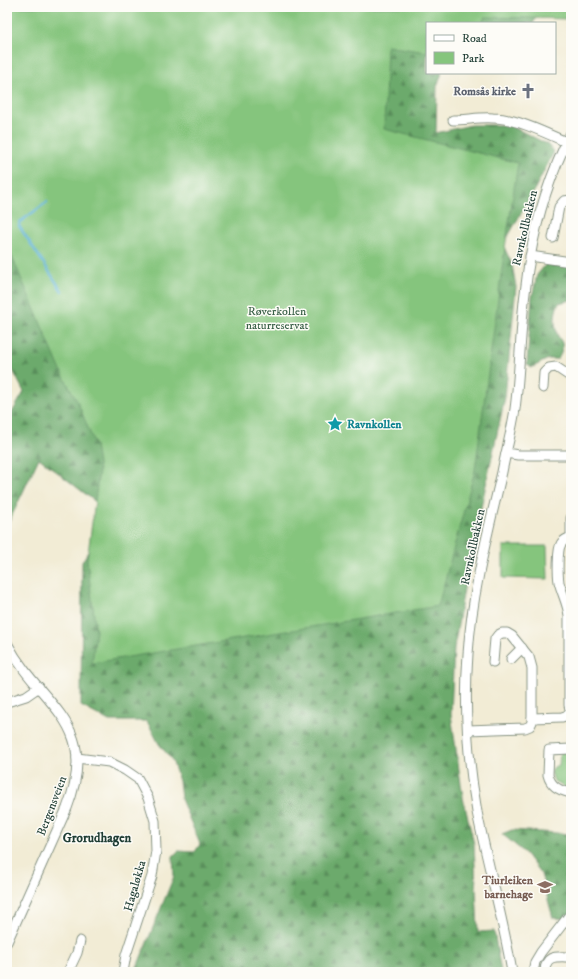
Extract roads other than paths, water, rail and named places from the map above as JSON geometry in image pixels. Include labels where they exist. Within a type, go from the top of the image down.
[{"type":"street","points":[[453,120],[502,119],[537,129],[566,142]]},
{"type":"street","name":"Ravnkollbakken","points":[[512,972],[477,810],[473,783],[468,730],[467,677],[470,627],[479,572],[515,408],[524,294],[530,256],[538,219],[547,188],[571,133]]},
{"type":"street","points":[[553,238],[559,206],[564,201],[571,200]]},
{"type":"street","points":[[530,256],[571,262]]},
{"type":"street","points":[[543,388],[544,373],[549,368],[556,367],[571,377]]},
{"type":"street","points":[[506,453],[518,455],[571,455]]},
{"type":"street","points":[[571,518],[571,533]]},
{"type":"street","points":[[532,718],[562,717],[571,714],[569,705],[569,616],[566,588],[559,579],[559,549],[563,542],[571,537]]},
{"type":"street","points":[[468,730],[525,728],[531,724],[532,718],[529,689],[532,662],[510,635],[505,633],[496,636],[494,641],[493,662]]},
{"type":"street","name":"Bergensveien","points":[[7,643],[17,660],[61,714],[70,730],[76,749],[77,758],[76,778],[71,798],[7,942]]},
{"type":"street","points":[[511,658],[522,648]]},
{"type":"street","points":[[7,702],[26,696],[39,687]]},
{"type":"street","points":[[571,749],[549,750],[548,775],[554,786],[560,790],[571,793]]},
{"type":"street","name":"Hagaløkka","points":[[77,758],[109,762],[138,779],[148,798],[155,821],[156,851],[152,876],[126,955],[123,972]]},
{"type":"street","points":[[533,972],[535,962],[541,952],[571,913]]},
{"type":"street","points":[[68,972],[77,953],[80,941]]},
{"type":"street","points":[[545,972],[545,967],[549,960],[554,957],[571,957]]},
{"type":"waterway","points":[[47,202],[20,222],[19,226],[62,291]]},
{"type":"place","name":"Romsås kirke","points":[[528,91]]},
{"type":"place","name":"Ravnkollen","points":[[335,424]]},
{"type":"place","name":"Tiurleiken barnehage","points":[[545,887]]},
{"type":"district","name":"Grorudhagen","points":[[97,838]]},
{"type":"park label","name":"Røverkollen naturreservat","points":[[277,318]]}]
